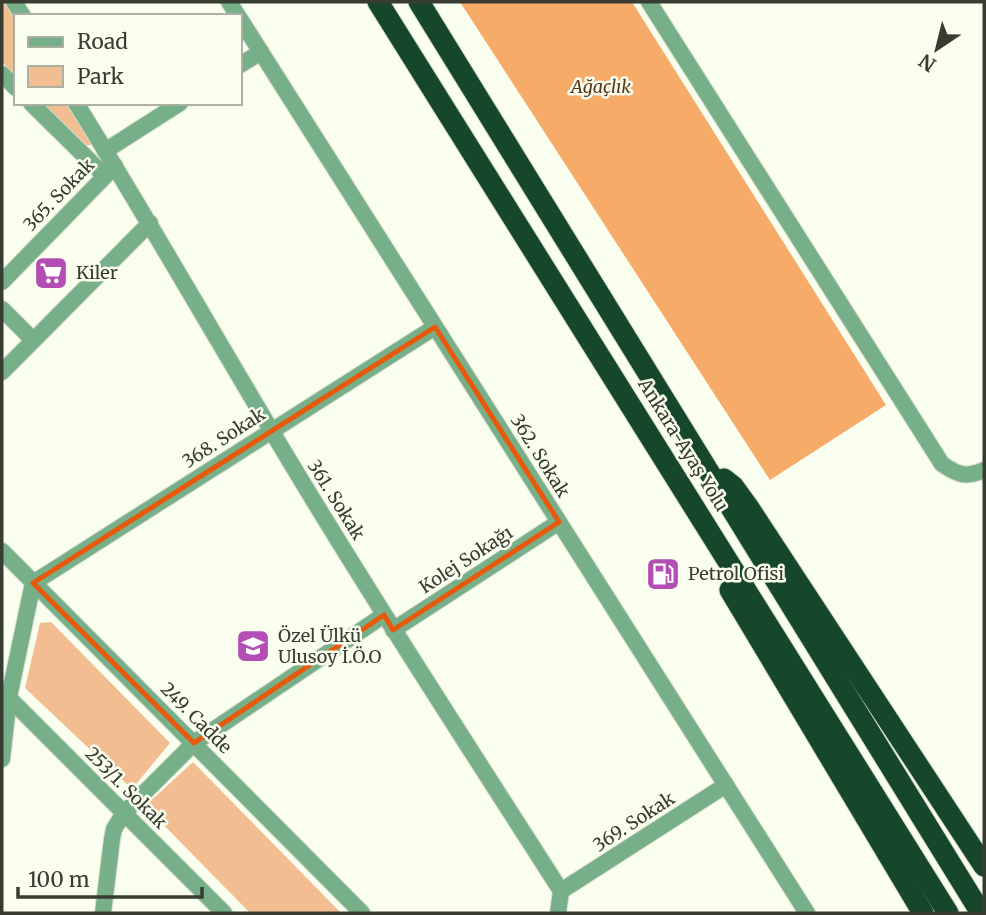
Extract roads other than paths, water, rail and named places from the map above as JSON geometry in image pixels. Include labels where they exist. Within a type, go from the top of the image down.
[{"type":"highway","name":"Ankara-Ayaş Yolu","points":[[378,2],[948,913]]},
{"type":"highway","name":"Ankara-Ayaş Yolu","points":[[419,2],[981,913]]},
{"type":"highway","points":[[705,465],[733,486],[749,508],[984,866]]},
{"type":"highway","points":[[673,473],[681,507],[923,913]]},
{"type":"street","points":[[649,2],[942,464],[961,476],[971,476],[984,470]]},
{"type":"street","name":"362. Sokak","points":[[242,22],[726,785],[800,909]]},
{"type":"street","points":[[242,64],[261,52]]},
{"type":"street","points":[[33,105],[109,171]]},
{"type":"street","name":"361. Sokak","points":[[77,105],[105,151],[109,171],[150,223],[271,431],[393,630],[562,891]]},
{"type":"street","points":[[105,151],[177,105]]},
{"type":"street","name":"365. Sokak","points":[[2,282],[109,171]]},
{"type":"street","points":[[2,372],[150,223]]},
{"type":"street","points":[[2,309],[33,340]]},
{"type":"street","name":"368. Sokak","points":[[33,583],[435,327]]},
{"type":"street","name":"Kolej Sokağı","points":[[393,630],[559,522]]},
{"type":"street","name":"249. Cadde","points":[[2,551],[362,913]]},
{"type":"street","points":[[2,759],[5,694],[33,583]]},
{"type":"street","points":[[103,913],[114,829],[124,813],[194,743],[384,615]]},
{"type":"street","name":"253/1. Sokak","points":[[5,694],[222,912]]},
{"type":"street","name":"369. Sokak","points":[[562,891],[726,785]]},
{"type":"street","points":[[558,913],[562,891]]},
{"type":"place","name":"Kiler","points":[[51,273]]},
{"type":"place","name":"Petrol Ofisi","points":[[663,574]]},
{"type":"place","name":"Özel Ülkü Ulusoy İ.Ö.O","points":[[253,646]]},
{"type":"park label","name":"Ağaçlık","points":[[601,87]]}]
